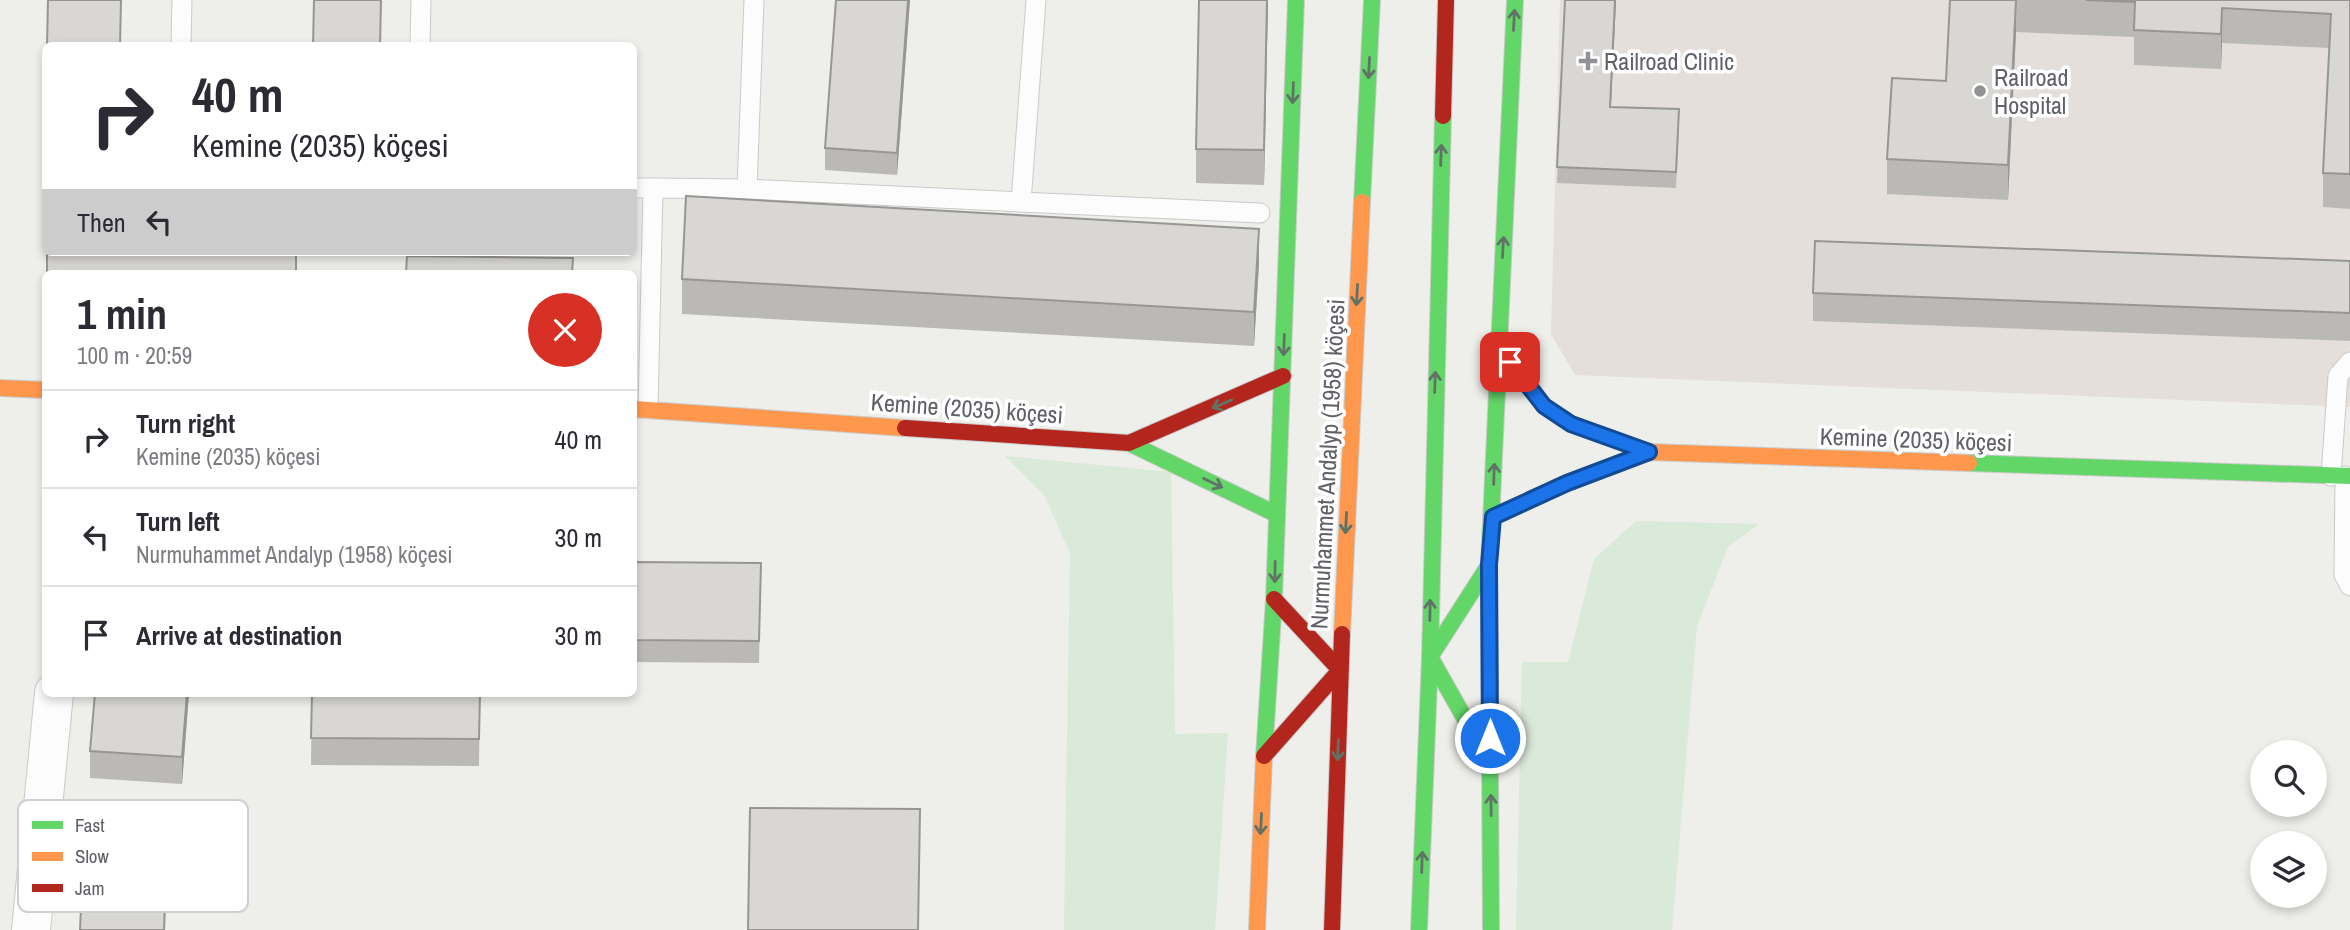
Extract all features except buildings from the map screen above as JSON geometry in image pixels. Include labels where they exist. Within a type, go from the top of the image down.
[{"type":"main road","points":[[1257,930],[1274,599],[1296,0]]},
{"type":"main road","name":"Nurmuhammet Andalyp (1958) köçesi","points":[[1332,930],[1340,670],[1372,0]]},
{"type":"main road","points":[[1419,930],[1430,657],[1446,0]]},
{"type":"main road","points":[[1491,930],[1489,565],[1515,0]]},
{"type":"main road","points":[[1498,343],[1544,406],[1571,424],[1649,452]]},
{"type":"main road","name":"Kemine (2035) köçesi","points":[[641,409],[1129,443],[1283,376]]},
{"type":"main road","points":[[0,388],[42,390]]},
{"type":"main road","name":"Nurmuhammet Andalyp (1958) köçesi","points":[[1129,443],[1276,514]]},
{"type":"main road","name":"Kemine (2035) köçesi","points":[[1493,517],[1567,483],[1649,452],[2342,476]]},
{"type":"main road","points":[[1430,657],[1489,565]]},
{"type":"main road","points":[[1264,756],[1340,670],[1274,599]]},
{"type":"main road","points":[[1430,657],[1490,763]]},
{"type":"street","points":[[44,800],[54,697]]},
{"type":"street","points":[[31,930],[33,912]]},
{"type":"lane","points":[[181,42],[182,0]]},
{"type":"lane","points":[[420,42],[421,0]]},
{"type":"lane","points":[[747,189],[754,0]]},
{"type":"lane","points":[[1021,202],[1036,0]]},
{"type":"lane","points":[[641,409],[643,188],[747,189],[1260,212]]},
{"type":"lane","points":[[2350,362],[2338,376],[2344,575],[2350,586]]},
{"type":"shaded area","points":[[1560,0],[2350,0],[2350,407],[1575,375],[1551,334]]},
{"type":"green space","points":[[1005,456],[1171,472],[1175,734],[1228,733],[1215,930],[1064,930],[1070,553],[1044,495]]},
{"type":"green space","points":[[1636,521],[1759,524],[1728,547],[1697,626],[1672,930],[1516,930],[1522,662],[1568,662],[1594,559]]},
{"type":"traffic: fast","points":[[1264,756],[1274,599],[1296,0]]},
{"type":"traffic: fast","points":[[1362,202],[1372,0]]},
{"type":"traffic: fast","points":[[1490,763],[1489,565],[1515,0]]},
{"type":"traffic: fast","points":[[1419,930],[1430,657],[1443,116]]},
{"type":"traffic: fast","points":[[1129,443],[1276,514]]},
{"type":"traffic: fast","points":[[1969,463],[2350,476]]},
{"type":"traffic: fast","points":[[1489,565],[1430,657],[1490,763]]},
{"type":"traffic: fast","points":[[1490,763],[1491,930]]},
{"type":"traffic: slow","points":[[1342,634],[1362,202]]},
{"type":"traffic: slow","points":[[0,388],[42,390]]},
{"type":"traffic: slow","points":[[637,409],[905,428]]},
{"type":"traffic: slow","points":[[1493,517],[1567,483],[1649,452],[1969,463]]},
{"type":"traffic: slow","points":[[1257,930],[1264,756]]},
{"type":"traffic: jam","points":[[1443,116],[1446,0]]},
{"type":"traffic: jam","points":[[1498,343],[1544,406],[1571,424],[1649,452]]},
{"type":"traffic: jam","points":[[905,428],[1129,443],[1283,376]]},
{"type":"traffic: jam","points":[[1264,756],[1340,670],[1274,599]]},
{"type":"traffic: jam","points":[[1332,930],[1342,634]]},
{"type":"place","name":"Railroad Clinic","points":[[1588,61]]},
{"type":"place","name":"Railroad Hospital","points":[[1980,91]]},
{"type":"route","points":[[1490,738],[1489,565],[1493,517],[1567,483],[1649,452],[1571,424],[1544,406],[1510,362]]}]
